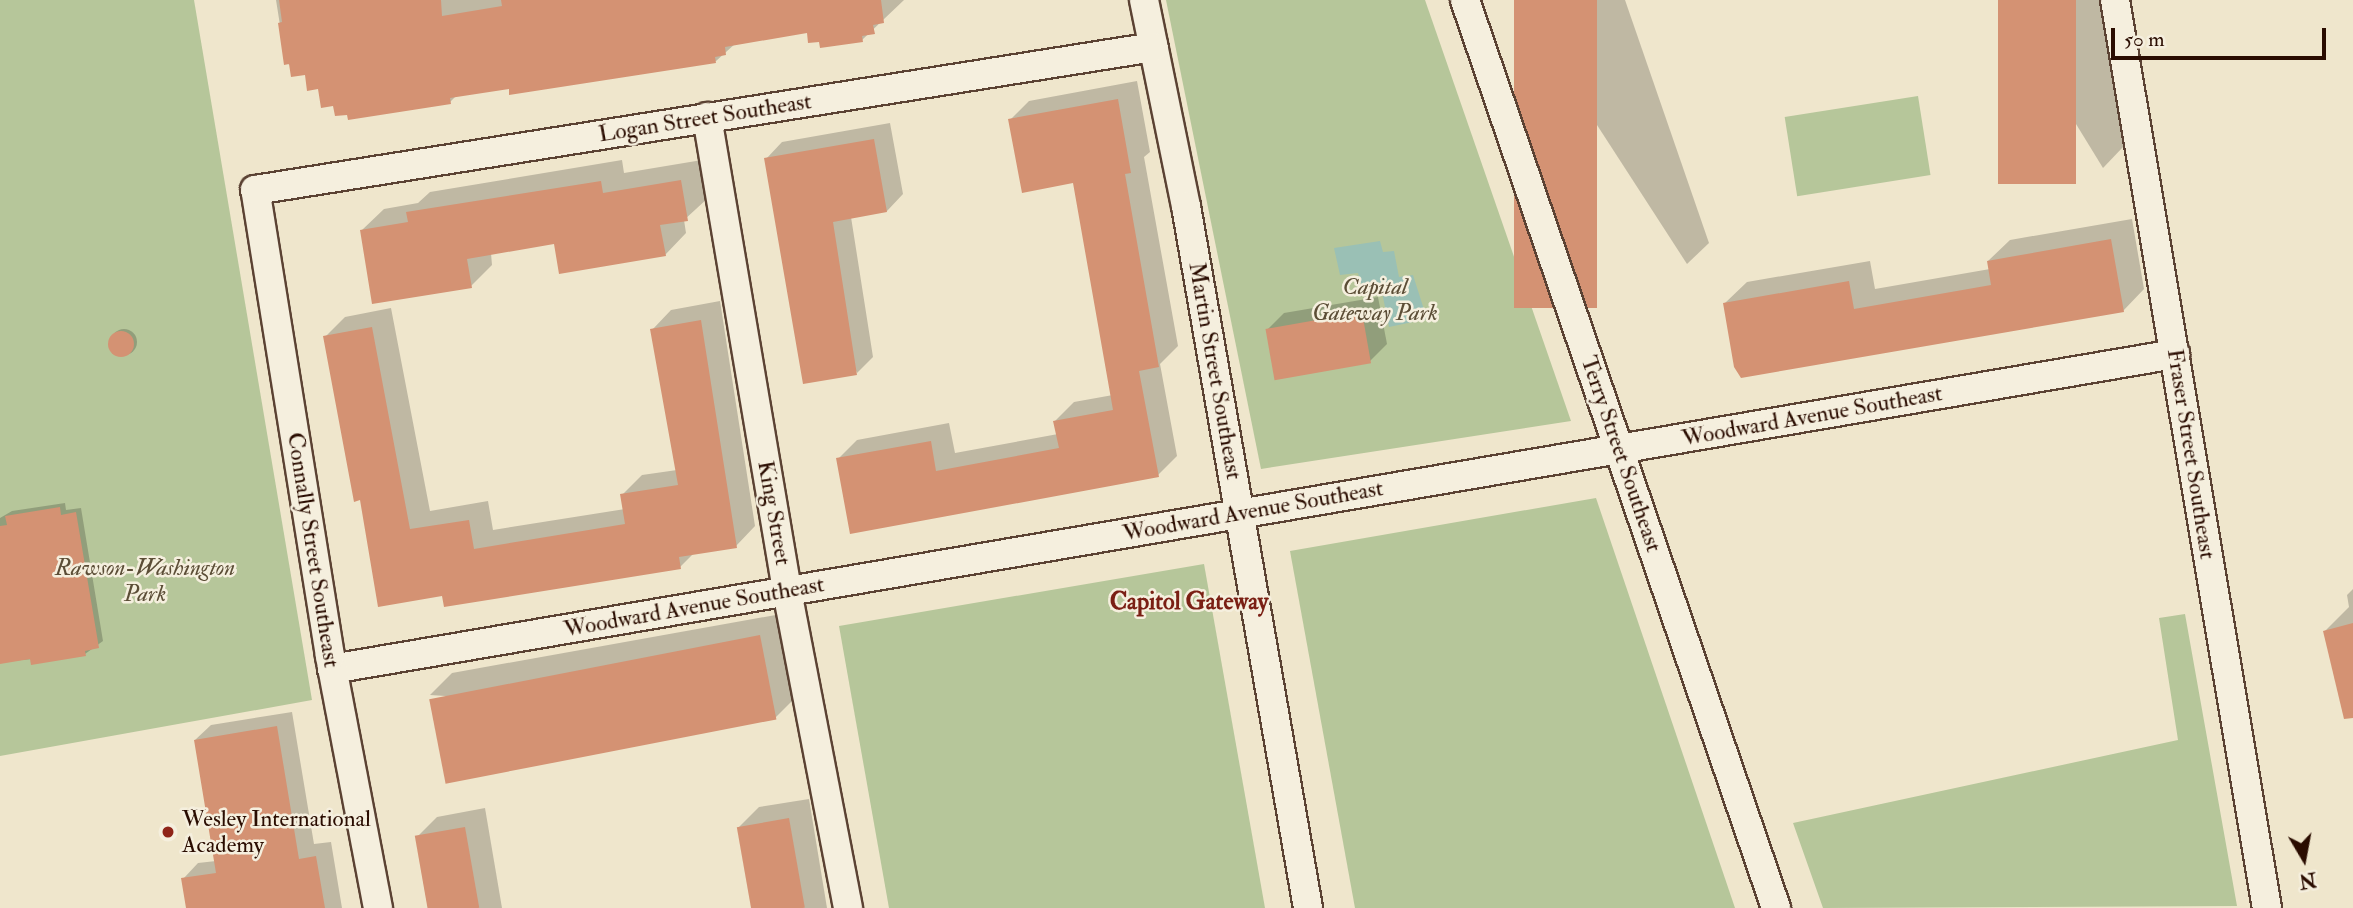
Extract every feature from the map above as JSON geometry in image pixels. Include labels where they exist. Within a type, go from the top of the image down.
[{"type":"street","name":"Martin Street Southeast","points":[[1144,0],[1240,514],[1308,908]]},
{"type":"street","name":"Terry Street Southeast","points":[[1465,0],[1776,908]]},
{"type":"street","name":"Fraser Street Southeast","points":[[2115,0],[2267,908]]},
{"type":"street","name":"Logan Street Southeast","points":[[255,190],[1154,47]]},
{"type":"street","name":"King Street","points":[[708,117],[787,591],[848,908]]},
{"type":"street","name":"Connally Street Southeast","points":[[255,190],[332,669],[377,908]]},
{"type":"street","name":"Woodward Avenue Southeast","points":[[332,669],[2175,354]]},
{"type":"green space","name":"Rawson-Washington Park","points":[[0,0],[194,0],[312,700],[0,756]]},
{"type":"green space","name":"Capital Gateway Park","points":[[1166,0],[1425,0],[1571,421],[1261,469]]},
{"type":"green space","points":[[1918,96],[1931,175],[1797,196],[1785,117]]},
{"type":"green space","points":[[1596,498],[1735,908],[1355,908],[1290,551]]},
{"type":"green space","points":[[1204,564],[1265,908],[889,908],[839,626]]},
{"type":"green space","points":[[2185,614],[2237,906],[1823,908],[1793,823],[2178,740],[2159,618]]},
{"type":"water","points":[[1380,241],[1383,252],[1394,251],[1399,277],[1413,275],[1427,319],[1389,327],[1382,292],[1364,295],[1358,273],[1340,275],[1334,248]]},
{"type":"building","points":[[279,0],[441,0],[442,16],[502,6],[501,0],[881,0],[884,23],[873,25],[875,34],[862,36],[863,42],[820,48],[819,42],[808,43],[807,33],[725,47],[726,55],[715,57],[716,63],[509,95],[509,89],[450,98],[451,104],[348,120],[347,115],[335,116],[333,106],[321,108],[318,89],[307,91],[305,75],[291,77],[289,64],[284,65],[278,23],[282,22]]},
{"type":"building","points":[[1514,0],[1597,0],[1597,308],[1514,308]]},
{"type":"building","points":[[1998,0],[2076,0],[2076,184],[1998,184]]},
{"type":"building","points":[[1118,99],[1131,173],[1125,174],[1159,367],[1139,371],[1159,477],[850,534],[836,458],[931,441],[936,471],[1059,448],[1053,421],[1113,410],[1073,183],[1022,193],[1008,119]]},
{"type":"building","points":[[874,139],[887,212],[833,222],[857,375],[803,384],[764,158]]},
{"type":"building","points":[[681,180],[688,221],[660,225],[666,256],[559,274],[554,244],[467,259],[472,288],[372,304],[360,230],[408,222],[406,212],[601,181],[603,193]]},
{"type":"building","points":[[2111,239],[2124,312],[1741,378],[1734,367],[1723,303],[1849,281],[1854,309],[1991,285],[1987,261]]},
{"type":"building","points":[[1362,312],[1371,363],[1275,380],[1265,329]]},
{"type":"building","points":[[701,320],[737,548],[679,557],[681,569],[444,607],[442,596],[378,607],[360,500],[354,502],[323,336],[372,327],[410,529],[469,520],[474,549],[625,524],[620,494],[678,485],[650,329]]},
{"type":"building","points":[[121,331],[130,335],[134,344],[130,353],[121,357],[112,353],[108,344],[112,335]]},
{"type":"building","points":[[60,507],[61,515],[76,512],[99,648],[85,651],[86,656],[31,665],[30,659],[0,664],[0,526],[7,525],[5,516]]},
{"type":"building","points":[[2353,623],[2353,718],[2344,719],[2323,631]]},
{"type":"building","points":[[760,635],[776,719],[446,784],[429,699]]},
{"type":"building","points":[[277,726],[299,859],[316,856],[325,908],[186,908],[181,878],[216,873],[194,740]]},
{"type":"building","points":[[789,818],[805,908],[751,908],[737,827]]},
{"type":"building","points":[[465,827],[479,908],[427,908],[415,836]]},
{"type":"place","name":"Wesley International Academy","points":[[168,832]]},
{"type":"district","name":"Capitol Gateway","points":[[1189,602]]}]
